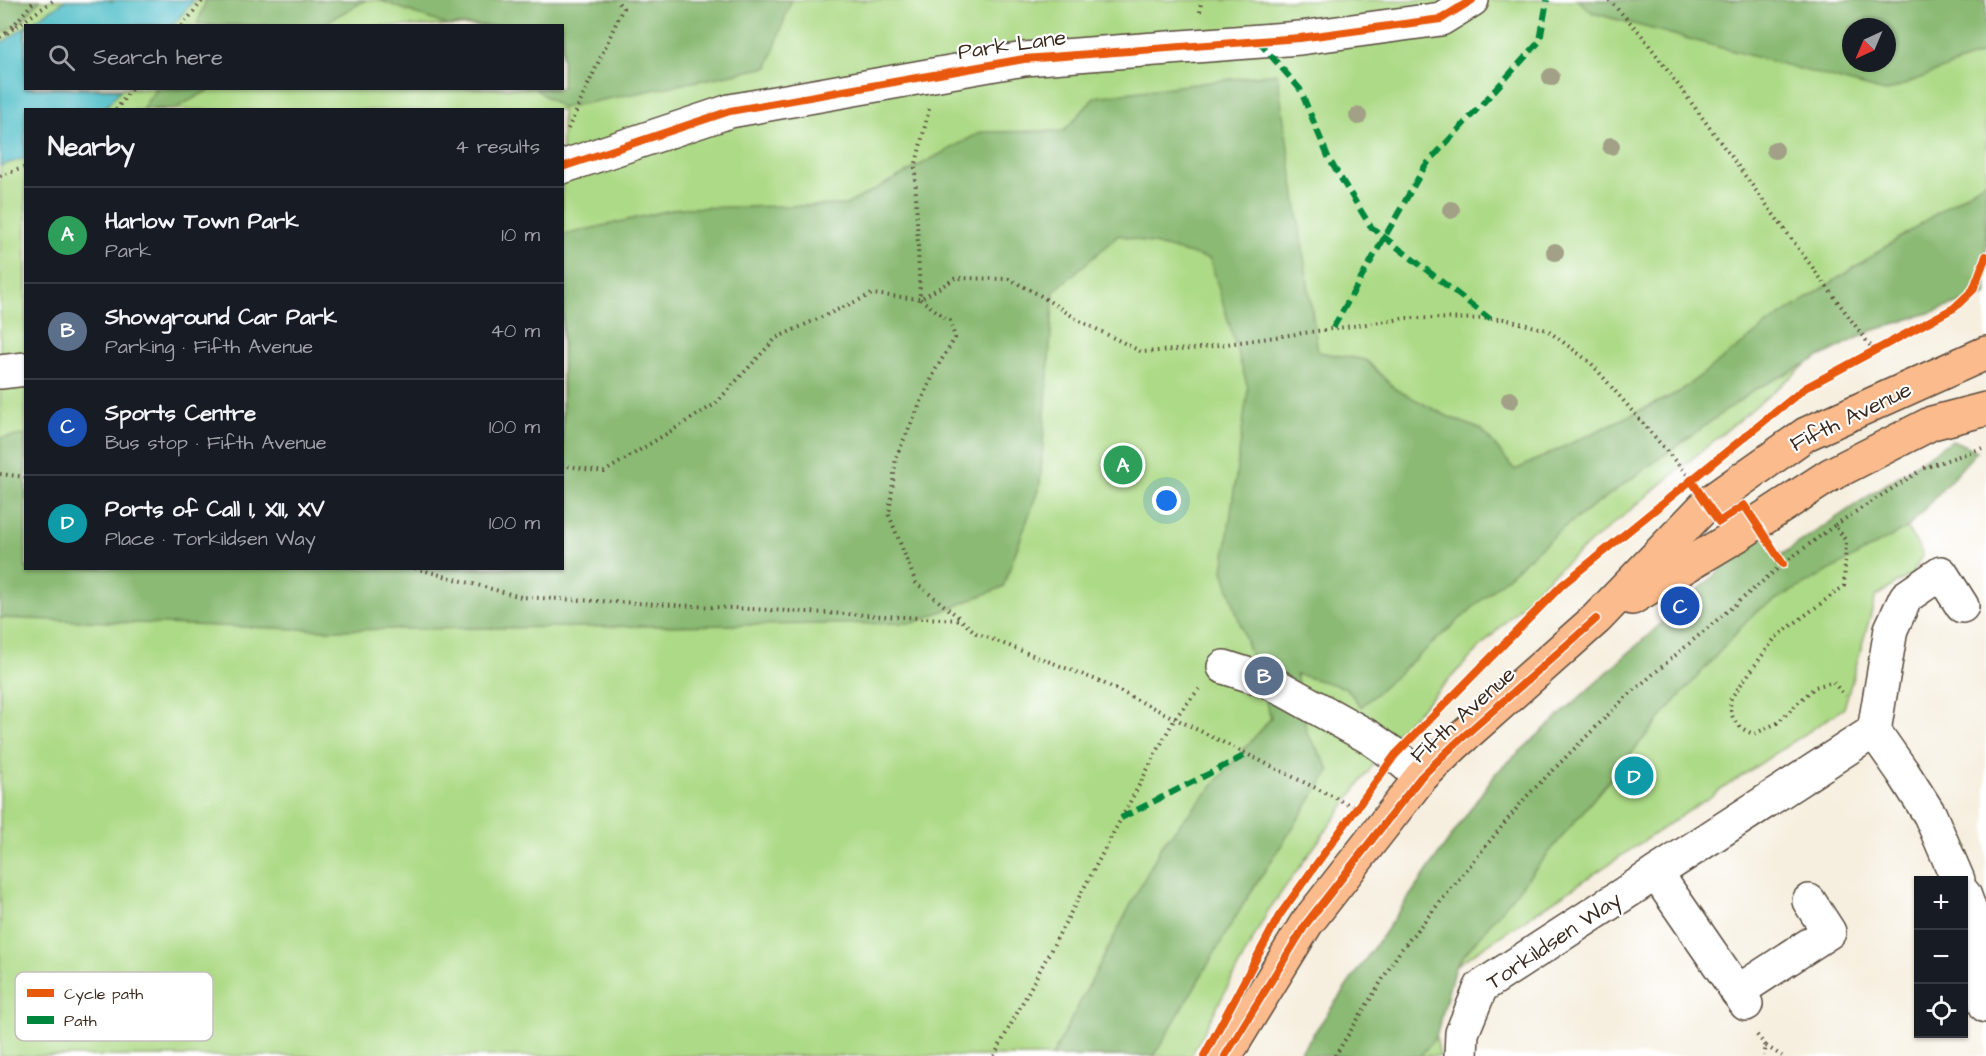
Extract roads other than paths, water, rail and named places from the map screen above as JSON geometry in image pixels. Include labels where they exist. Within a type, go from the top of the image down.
[{"type":"main road","name":"Fifth Avenue","points":[[1596,619],[1695,486],[1986,353]]},
{"type":"main road","name":"Fifth Avenue","points":[[1224,1056],[1306,924],[1421,777],[1596,619],[1756,524],[1830,475],[1932,423],[1986,409]]},
{"type":"street","name":"Park Lane","points":[[564,166],[730,111],[1024,58],[1300,38],[1441,19],[1472,0]]},
{"type":"street","points":[[0,372],[24,369]]},
{"type":"street","points":[[1956,876],[1930,815],[1874,731],[1892,629],[1906,597],[1941,573],[1962,606]]},
{"type":"street","points":[[1224,666],[1268,681],[1359,731],[1395,755],[1421,777]]},
{"type":"street","name":"Torkildsen Way","points":[[1461,1056],[1462,1033],[1481,987],[1874,731]]},
{"type":"street","points":[[1656,873],[1742,998],[1829,932],[1809,901]]},
{"type":"street","points":[[1974,904],[1986,1006]]},
{"type":"water","points":[[66,0],[109,0],[112,2],[114,0],[194,0],[174,24],[30,24]]},
{"type":"water","points":[[24,28],[24,90],[120,90],[105,108],[24,108],[24,158],[0,166],[0,44]]},
{"type":"place","name":"Harlow Town Park","points":[[1123,465]]},
{"type":"place","name":"Sports Centre","points":[[1680,606]]},
{"type":"place","name":"Showground Car Park","points":[[1264,676]]},
{"type":"place","name":"Ports of Call I, XII, XV","points":[[1634,776]]}]
